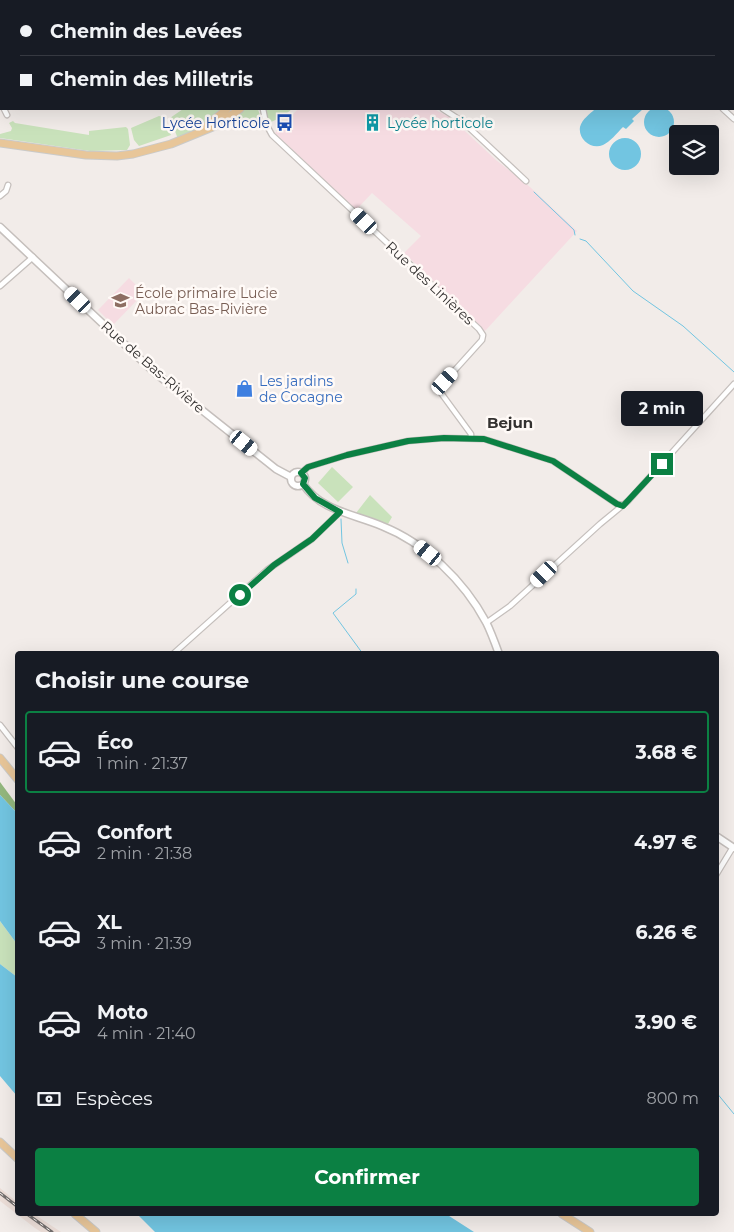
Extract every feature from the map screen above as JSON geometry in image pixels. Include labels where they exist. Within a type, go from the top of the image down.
[{"type":"main road","points":[[199,132],[226,110]]},
{"type":"main road","points":[[0,142],[70,153],[116,156],[133,154],[157,149],[215,126],[239,110]]},
{"type":"main road","points":[[0,758],[15,776]]},
{"type":"main road","points":[[0,1142],[15,1156]]},
{"type":"main road","points":[[77,1216],[96,1232]]},
{"type":"main road","points":[[565,1216],[590,1232]]},
{"type":"street","points":[[4,110],[6,115]]},
{"type":"street","name":"Rue des Linières","points":[[263,110],[266,124],[272,135],[478,328],[483,336],[482,340],[441,386],[440,393],[471,434],[472,438]]},
{"type":"street","points":[[445,110],[463,122],[526,181]]},
{"type":"street","points":[[724,110],[734,119]]},
{"type":"street","points":[[0,196],[6,191],[8,185]]},
{"type":"street","name":"Rue de Bas-Rivière","points":[[0,228],[154,372],[276,469],[291,477]]},
{"type":"street","points":[[0,286],[33,257]]},
{"type":"street","points":[[486,624],[516,601],[600,524],[623,506],[734,384]]},
{"type":"street","points":[[303,484],[298,486],[293,484],[291,477],[294,473],[301,473],[308,467],[317,464],[380,447],[430,438],[472,438],[484,439],[553,461],[617,504],[623,506]]},
{"type":"street","points":[[301,473],[305,478],[303,484]]},
{"type":"street","points":[[303,484],[315,498],[340,512],[380,525],[408,538],[428,553],[448,572],[472,600],[486,624],[498,651]]},
{"type":"street","points":[[176,651],[267,570],[312,539],[340,512]]},
{"type":"street","points":[[0,725],[15,744]]},
{"type":"street","points":[[719,838],[734,847],[719,870]]},
{"type":"shaded area","points":[[297,110],[436,110],[451,118],[577,231],[485,331],[404,253],[421,236],[372,193],[356,210],[275,133]]},
{"type":"shaded area","name":"École primaire Lucie Aubrac Bas-Rivière","points":[[129,278],[144,293],[113,325],[98,310]]},
{"type":"shaded area","points":[[0,1188],[15,1200],[15,1213],[0,1201]]},
{"type":"shaded area","points":[[19,1216],[37,1216],[61,1232],[41,1232]]},
{"type":"green space","points":[[182,110],[223,110],[206,123],[178,139],[170,118]]},
{"type":"green space","points":[[242,110],[258,110],[261,119],[260,123],[248,123],[236,118],[234,115]]},
{"type":"green space","points":[[265,110],[291,110],[271,122],[266,118]]},
{"type":"green space","points":[[159,116],[163,117],[171,135],[139,146],[134,140],[131,128]]},
{"type":"green space","points":[[13,121],[15,123],[89,135],[89,131],[126,127],[128,129],[130,145],[127,150],[90,151],[0,138],[0,134],[11,131],[12,128],[9,123]]},
{"type":"green space","points":[[332,467],[353,487],[338,502],[318,483]]},
{"type":"green space","points":[[370,495],[392,517],[388,524],[356,513]]},
{"type":"green space","points":[[0,782],[15,802],[15,811],[0,795]]},
{"type":"green space","points":[[0,921],[15,941],[15,975],[0,964]]},
{"type":"water","points":[[594,110],[642,110],[632,119],[634,121],[626,129],[623,127],[608,142],[598,146],[590,145],[581,136],[580,127],[586,117]]},
{"type":"water","points":[[648,111],[670,111],[674,122],[674,125],[669,125],[669,134],[659,137],[648,133],[644,122]]},
{"type":"water","points":[[625,138],[631,139],[636,143],[640,148],[640,160],[636,165],[631,169],[625,170],[619,169],[614,165],[610,160],[609,154],[610,148],[614,143],[619,139]]},
{"type":"water","points":[[0,795],[15,811],[15,941],[0,921]]},
{"type":"water","points":[[0,964],[15,975],[15,1094],[0,1076]]},
{"type":"water","points":[[139,1216],[449,1216],[474,1232],[155,1232]]},
{"type":"waterway","points":[[534,192],[574,230],[575,235]]},
{"type":"waterway","points":[[580,239],[586,241],[633,291],[683,326],[734,372]]},
{"type":"waterway","points":[[341,519],[342,543],[348,563]]},
{"type":"waterway","points":[[356,589],[356,594],[333,613],[361,651]]},
{"type":"waterway","points":[[719,1096],[734,1114]]},
{"type":"railway","points":[[0,1193],[15,1205]]},
{"type":"railway","points":[[30,1216],[52,1232]]},
{"type":"place","name":"Lycée Horticole","points":[[284,123]]},
{"type":"place","name":"Lycée horticole","points":[[373,123]]},
{"type":"place","name":"École primaire Lucie Aubrac Bas-Rivière","points":[[121,301]]},
{"type":"place","name":"Les jardins de Cocagne","points":[[245,389]]},
{"type":"district","name":"Bejun","points":[[510,422]]},
{"type":"route","points":[[240,595],[274,565],[312,539],[340,512],[315,498],[303,484],[305,480],[301,473],[303,470],[317,464],[408,441],[430,438],[484,439],[553,461],[617,504],[623,506],[662,464]]}]
